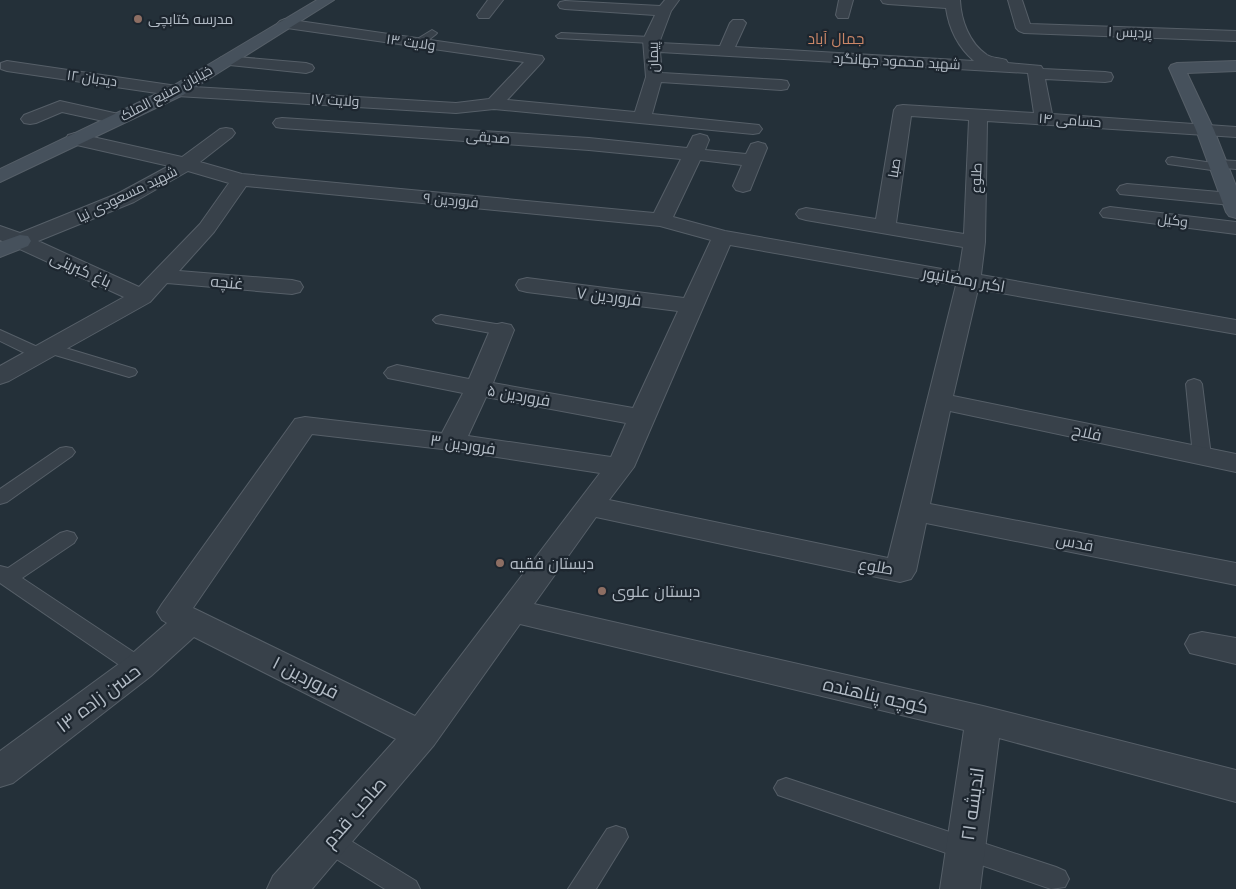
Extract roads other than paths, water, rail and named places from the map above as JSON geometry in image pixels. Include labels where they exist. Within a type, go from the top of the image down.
[{"type":"street","name":"خیابان صنیع الملک","points":[[0,176],[177,91],[327,0]]},
{"type":"street","points":[[484,15],[496,0]]},
{"type":"street","points":[[843,15],[846,0]]},
{"type":"street","points":[[888,0],[952,2],[956,24],[965,42],[982,59],[1032,68],[1105,77]]},
{"type":"street","name":"پردیس ۱","points":[[1015,0],[1024,28],[1236,36]]},
{"type":"street","points":[[566,5],[668,6]]},
{"type":"street","name":"پیمان","points":[[642,118],[654,77],[652,44],[668,6]]},
{"type":"street","name":"ولایت ۱۳","points":[[285,24],[536,59],[494,104]]},
{"type":"street","points":[[726,50],[738,24]]},
{"type":"street","name":"شهید محمود جهانگرد","points":[[652,44],[1032,68]]},
{"type":"street","points":[[226,60],[306,68]]},
{"type":"street","points":[[1032,68],[1082,61]]},
{"type":"street","name":"دیدبان ۱۲","points":[[7,66],[177,91]]},
{"type":"street","points":[[1127,190],[1234,205],[1224,166],[1204,130],[1177,68],[1236,66]]},
{"type":"street","points":[[1032,68],[1044,119]]},
{"type":"street","points":[[654,77],[781,85]]},
{"type":"street","name":"ولایت ۱۷","points":[[177,91],[456,108],[494,104],[753,129]]},
{"type":"street","points":[[30,118],[60,106],[117,119]]},
{"type":"street","name":"حسامی ۱۴","points":[[903,110],[1236,132]]},
{"type":"street","name":"صبا","points":[[886,227],[903,110]]},
{"type":"street","name":"طلوع","points":[[589,506],[900,572],[969,280],[974,242],[978,115]]},
{"type":"street","name":"صدیقی","points":[[282,123],[589,144],[692,155]]},
{"type":"street","points":[[661,220],[707,125]]},
{"type":"street","name":"شهید مسعودی نیا","points":[[20,242],[98,211],[186,164],[226,133]]},
{"type":"street","name":"فروردین ۹","points":[[75,139],[186,164],[241,180],[661,220],[723,237]]},
{"type":"street","points":[[692,155],[755,154],[743,186]]},
{"type":"street","points":[[0,376],[142,296],[207,228],[241,180]]},
{"type":"street","name":"وکیل","points":[[1110,213],[1236,228]]},
{"type":"street","points":[[806,214],[974,242]]},
{"type":"street","name":"باغ کبریتی","points":[[0,232],[142,296]]},
{"type":"street","name":"اکبر رمضانپور","points":[[723,237],[1204,320]]},
{"type":"street","name":"صاحب قدم","points":[[287,889],[421,734],[589,506],[620,467],[723,237]]},
{"type":"street","points":[[0,250],[20,242]]},
{"type":"street","name":"غنچه","points":[[162,276],[292,287]]},
{"type":"street","name":"فروردین ۷","points":[[527,286],[692,306]]},
{"type":"street","points":[[1204,320],[1236,317]]},
{"type":"street","points":[[1204,320],[1236,326]]},
{"type":"street","points":[[451,442],[478,388],[502,330]]},
{"type":"street","name":"فروردین ۵","points":[[397,373],[642,418]]},
{"type":"street","name":"فلاح","points":[[939,401],[1236,463]]},
{"type":"street","name":"فروردین ۳","points":[[305,425],[451,442],[620,467]]},
{"type":"street","name":"فروردین ۱","points":[[305,425],[172,612],[421,734]]},
{"type":"street","name":"قدس","points":[[914,510],[1236,574]]},
{"type":"street","name":"کوچه پناهنده","points":[[513,611],[983,720],[1236,786]]},
{"type":"street","name":"حسن زاده ۱۳","points":[[0,772],[139,668],[191,620]]},
{"type":"street","points":[[1202,644],[1236,651]]},
{"type":"street","name":"اندیشه ۲۱","points":[[960,889],[983,720]]},
{"type":"lane","points":[[418,43],[432,33]]},
{"type":"lane","points":[[561,36],[652,44]]},
{"type":"lane","points":[[1172,161],[1224,166]]},
{"type":"lane","points":[[441,320],[502,330]]},
{"type":"lane","points":[[0,335],[44,351],[129,372]]},
{"type":"lane","points":[[1194,384],[1202,456]]},
{"type":"lane","points":[[0,498],[66,452]]},
{"type":"lane","points":[[67,538],[4,575],[139,668]]},
{"type":"lane","points":[[786,788],[1056,878]]},
{"type":"lane","points":[[581,889],[616,837]]},
{"type":"lane","points":[[329,841],[406,889]]},
{"type":"place","name":"مدرسه کتابچی","points":[[138,19]]},
{"type":"place","name":"دبستان فقیه","points":[[500,563]]},
{"type":"place","name":"دبستان علوی","points":[[602,591]]},
{"type":"district","name":"جمال آباد","points":[[836,38]]}]
